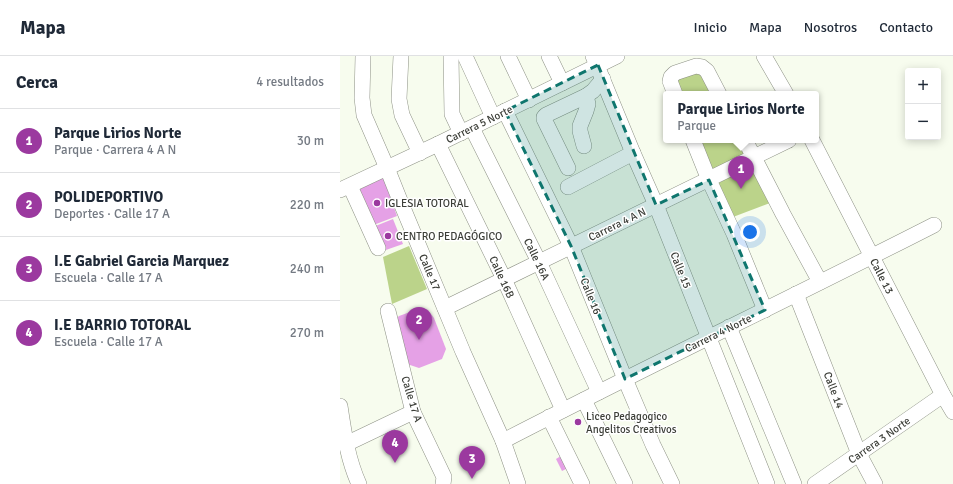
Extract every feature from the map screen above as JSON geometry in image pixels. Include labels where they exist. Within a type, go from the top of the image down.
[{"type":"street","name":"Calle 17","points":[[363,56],[362,98],[364,115],[388,168],[463,352],[503,441],[518,484]]},
{"type":"street","points":[[401,56],[399,99],[402,115],[420,153]]},
{"type":"street","name":"Calle 16A","points":[[450,56],[452,114],[466,130],[539,262],[599,392]]},
{"type":"street","name":"Calle 16","points":[[465,56],[499,114],[571,246],[653,445],[672,484]]},
{"type":"street","points":[[508,56],[529,100]]},
{"type":"street","points":[[549,56],[562,83]]},
{"type":"street","name":"Carrera 5 Norte","points":[[345,188],[598,67],[617,56]]},
{"type":"street","points":[[764,56],[784,91]]},
{"type":"street","points":[[674,91],[670,81],[671,76],[675,73],[696,66],[702,67],[707,71],[717,91]]},
{"type":"street","points":[[568,168],[544,117],[593,91],[598,67]]},
{"type":"street","name":"Calle 15","points":[[598,67],[656,206],[767,484]]},
{"type":"street","points":[[584,146],[580,126],[588,104],[586,96]]},
{"type":"street","points":[[694,143],[708,180],[734,234],[765,310]]},
{"type":"street","points":[[746,143],[820,282]]},
{"type":"street","name":"Carrera 4 A N","points":[[445,308],[784,143]]},
{"type":"street","name":"Calle 13","points":[[814,143],[953,412]]},
{"type":"street","name":"Calle 16B","points":[[438,144],[504,279],[563,410]]},
{"type":"street","points":[[568,187],[633,153]]},
{"type":"street","points":[[345,188],[378,248]]},
{"type":"street","name":"Carrera 4 Norte","points":[[503,441],[934,225]]},
{"type":"street","name":"Calle 14","points":[[796,294],[859,454],[875,484]]},
{"type":"street","name":"Calle 17 A","points":[[388,311],[413,412],[444,477],[443,484]]},
{"type":"street","points":[[729,327],[794,484]]},
{"type":"street","name":"Carrera 3 Norte","points":[[815,484],[943,395]]},
{"type":"street","points":[[584,400],[625,484]]},
{"type":"street","points":[[340,406],[346,444],[353,471],[359,484]]},
{"type":"street","points":[[346,444],[413,412]]},
{"type":"street","points":[[549,417],[582,484]]},
{"type":"highlighted area","points":[[598,65],[656,205],[709,180],[765,310],[625,379],[571,246],[505,111]]},
{"type":"green space","points":[[696,68],[715,91],[680,91],[675,77]]},
{"type":"green space","points":[[698,143],[742,143],[770,203],[733,217]]},
{"type":"green space","points":[[409,246],[427,289],[392,304],[383,257]]},
{"type":"building","name":"IGLESIA TOTORAL","points":[[383,177],[397,216],[371,226],[356,191]]},
{"type":"building","name":"CENTRO PEDAGÓGICO","points":[[393,219],[403,244],[383,251],[373,227]]},
{"type":"building","points":[[421,308],[428,310],[434,318],[446,349],[442,359],[419,368],[407,364],[394,321],[399,316]]},
{"type":"building","points":[[564,454],[570,467],[562,471],[556,459]]},
{"type":"place","name":"Parque Lirios Norte","points":[[741,189]]},
{"type":"place","name":"IGLESIA TOTORAL","points":[[377,203]]},
{"type":"place","name":"CENTRO PEDAGÓGICO","points":[[388,236]]},
{"type":"place","name":"POLIDEPORTIVO","points":[[419,340]]},
{"type":"place","name":"Liceo Pedagogico Angelitos Creativos","points":[[578,422]]},
{"type":"place","name":"I.E BARRIO TOTORAL","points":[[395,463]]},
{"type":"place","name":"I.E Gabriel Garcia Marquez","points":[[472,479]]}]
